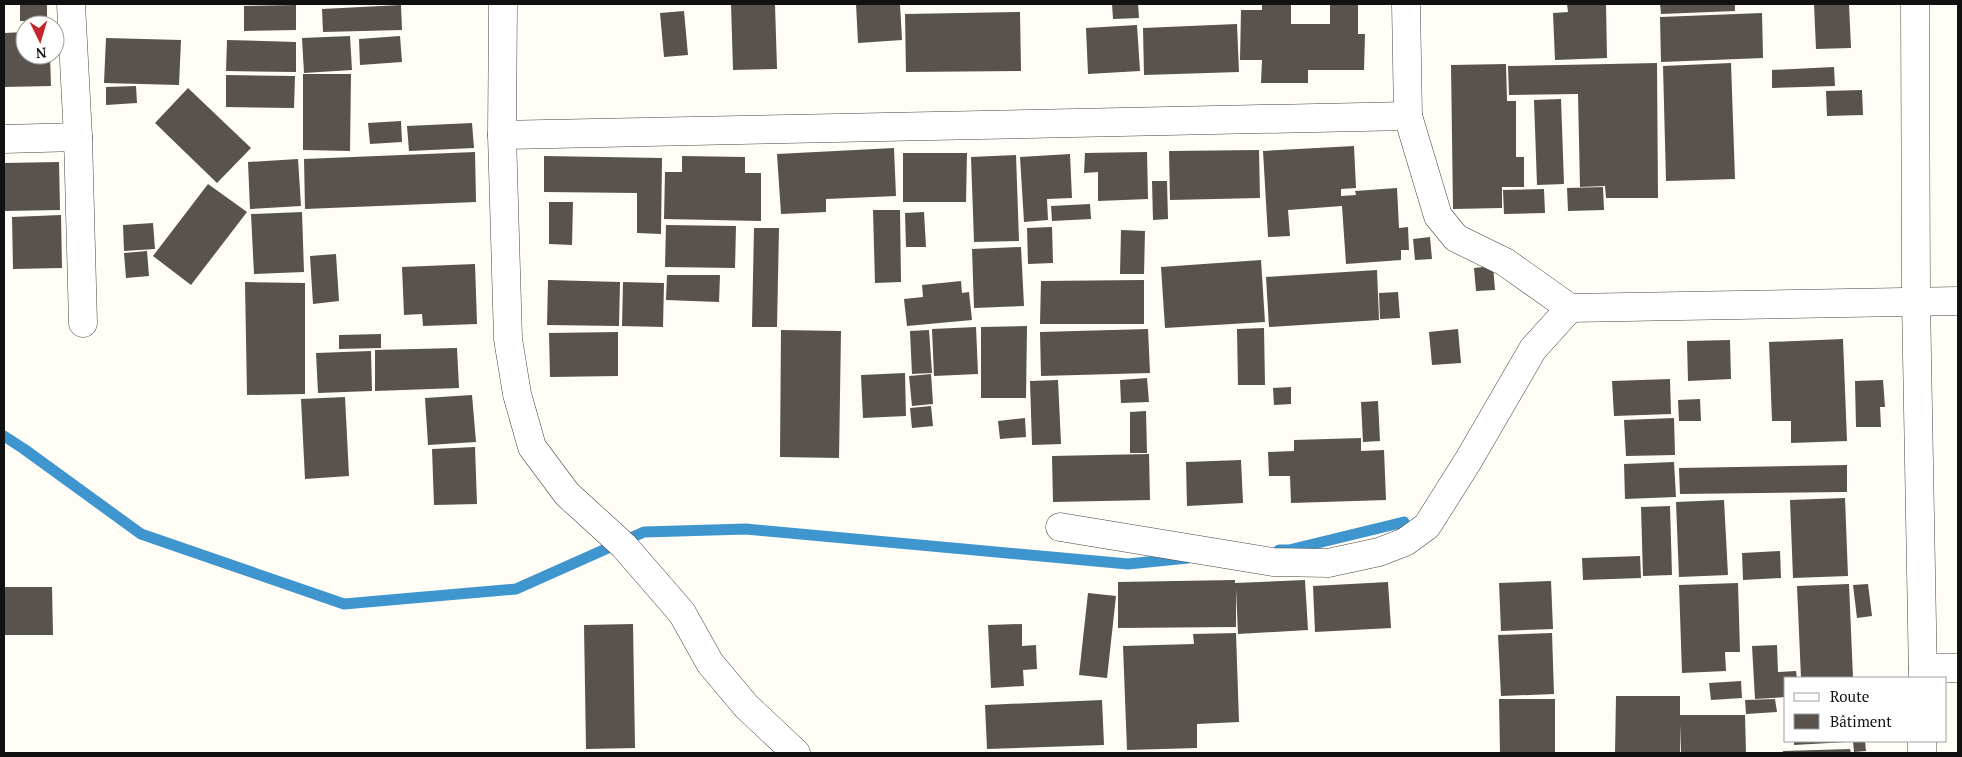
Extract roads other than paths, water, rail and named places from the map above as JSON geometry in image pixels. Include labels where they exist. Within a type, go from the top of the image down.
[{"type":"street","points":[[71,4],[78,137],[83,323]]},
{"type":"street","points":[[503,4],[502,135],[508,339],[517,394],[532,447],[566,494],[624,546],[682,613],[710,664],[746,706],[796,753]]},
{"type":"street","points":[[1406,4],[1408,116],[1438,216],[1456,238],[1505,262],[1570,308],[1958,301]]},
{"type":"street","points":[[1915,4],[1916,301],[1923,673],[1958,668]]},
{"type":"street","points":[[502,135],[1408,116]]},
{"type":"street","points":[[4,139],[78,137]]},
{"type":"street","points":[[1060,527],[1273,562],[1328,563],[1380,552],[1405,542],[1427,526],[1468,461],[1533,349],[1570,308]]},
{"type":"waterway","points":[[4,436],[141,534],[344,604],[516,589],[644,532],[746,529],[1128,564],[1188,558]]},
{"type":"waterway","points":[[1279,550],[1289,550],[1404,522]]}]
